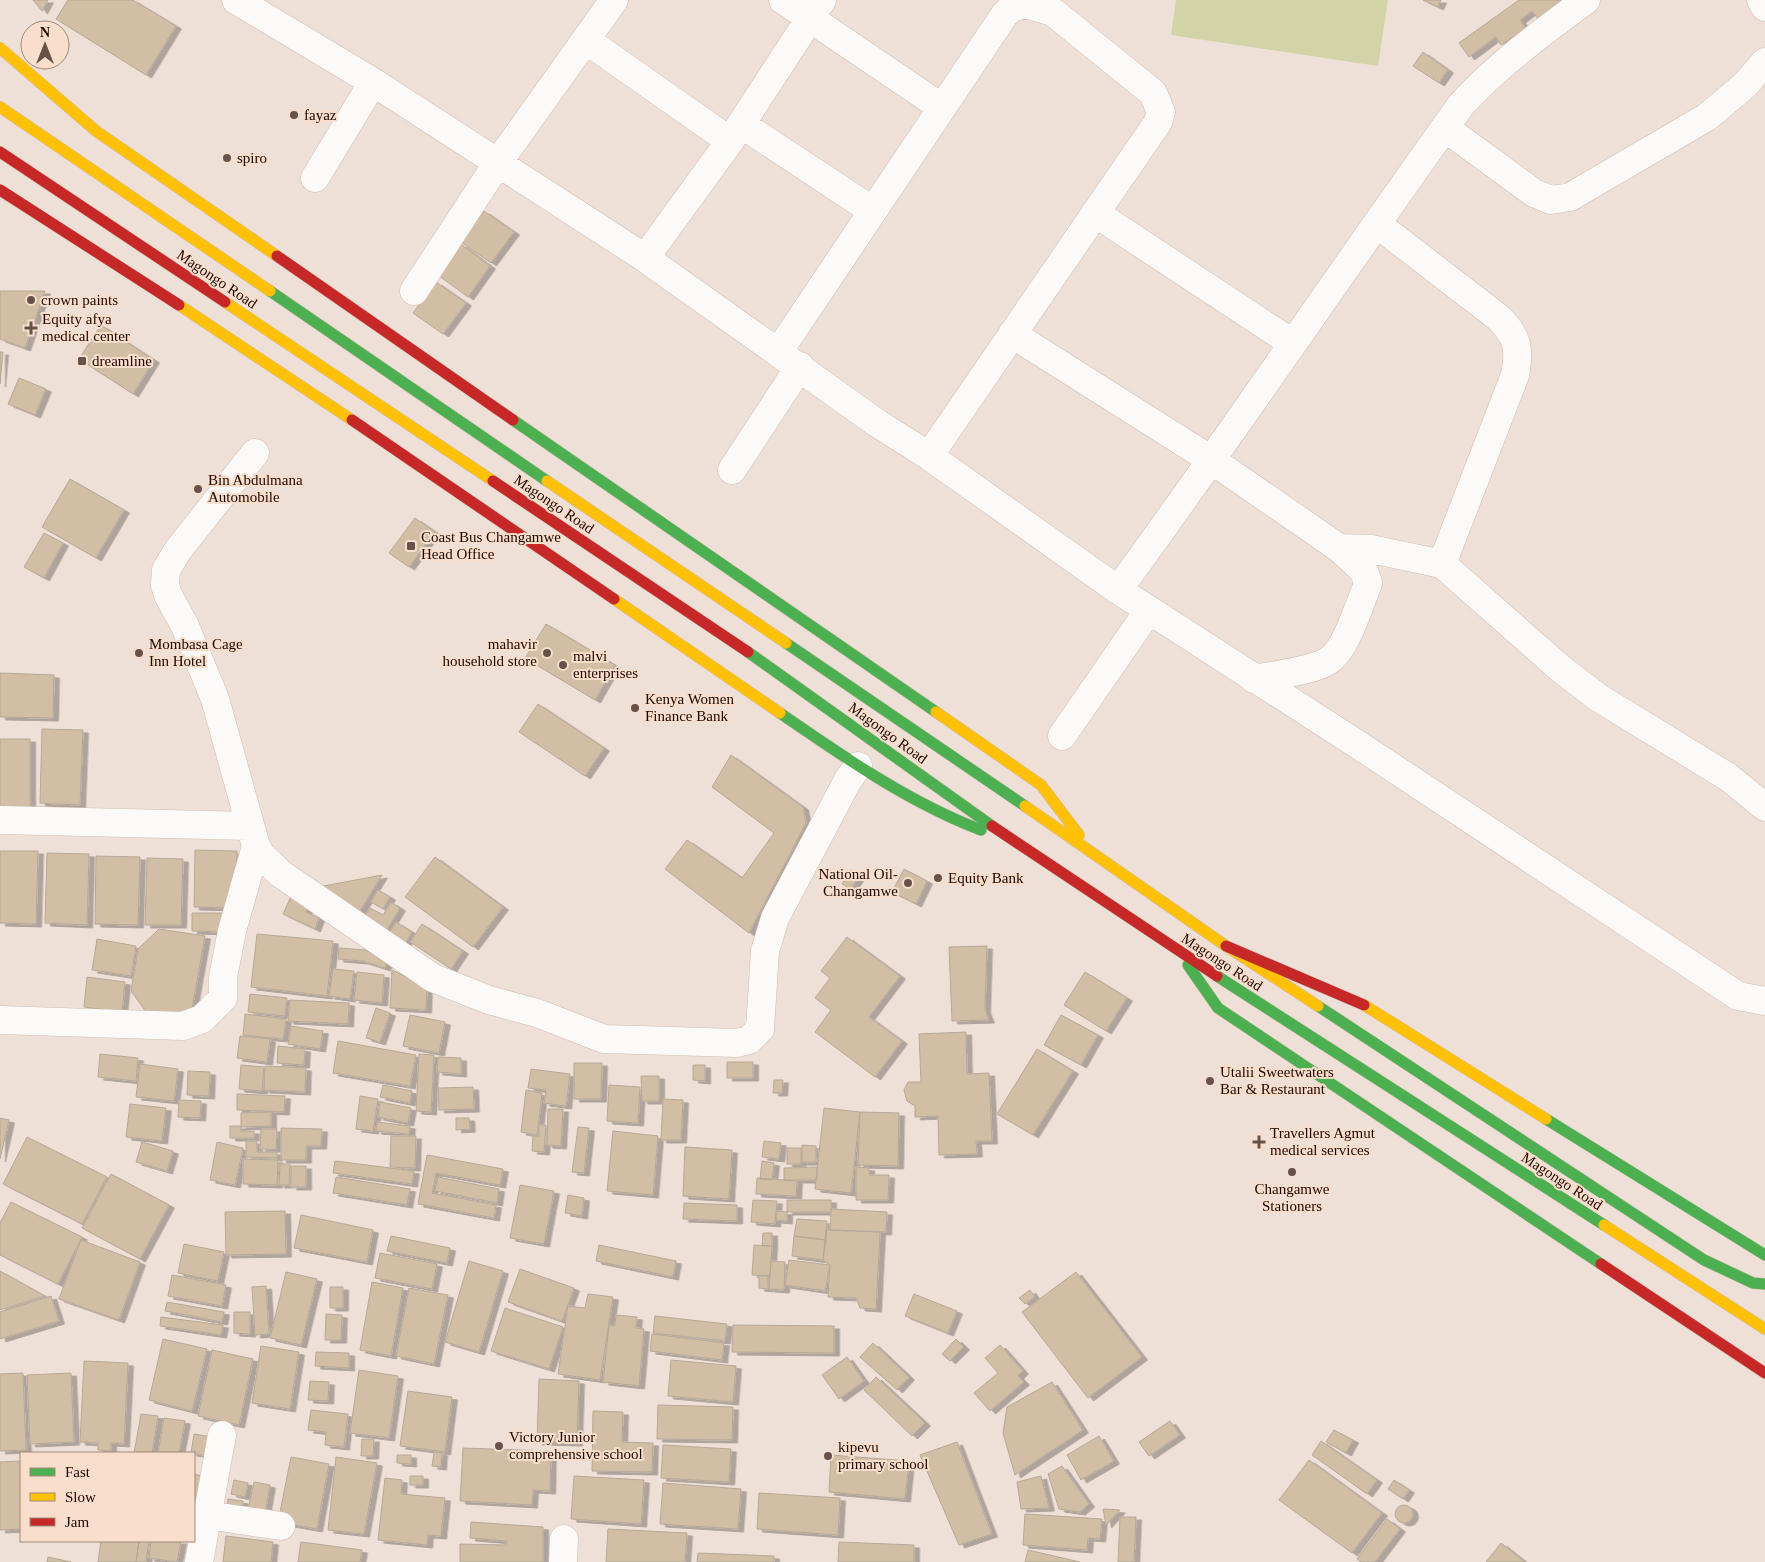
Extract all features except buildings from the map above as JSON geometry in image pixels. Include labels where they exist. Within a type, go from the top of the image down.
[{"type":"main road","points":[[0,48],[96,131],[1041,785],[1092,852]]},
{"type":"main road","name":"Magongo Road","points":[[0,107],[1092,852],[1226,946],[1704,1260],[1753,1283],[1765,1284]]},
{"type":"main road","name":"Magongo Road","points":[[0,152],[763,662],[1013,841],[1180,953],[1765,1330]]},
{"type":"main road","points":[[0,190],[265,361],[858,766],[944,816],[1013,841]]},
{"type":"main road","points":[[1226,946],[1359,1002],[1732,1237],[1765,1255]]},
{"type":"main road","points":[[1180,953],[1218,1008],[1765,1373]]},
{"type":"street","points":[[236,0],[373,82],[645,258],[877,423],[929,456],[1118,590],[1374,755],[1738,996],[1765,1002]]},
{"type":"street","points":[[414,291],[497,164],[614,0]]},
{"type":"street","points":[[783,0],[815,9],[942,107]]},
{"type":"street","points":[[1118,590],[1213,461],[1292,343],[1376,224],[1477,87],[1586,0]]},
{"type":"street","points":[[1761,0],[1765,6]]},
{"type":"street","points":[[732,470],[789,359],[873,212],[1005,14],[1013,7],[1026,4],[1053,12],[1153,93],[1159,102],[1161,112],[1158,122],[929,456]]},
{"type":"street","points":[[645,258],[735,132],[815,9]]},
{"type":"street","points":[[586,40],[735,132],[873,212]]},
{"type":"street","points":[[1445,128],[1534,193],[1551,200],[1570,197],[1707,117],[1745,85],[1765,62]]},
{"type":"street","points":[[315,178],[373,82]]},
{"type":"street","points":[[1095,213],[1292,343]]},
{"type":"street","points":[[1376,224],[1499,318],[1510,330],[1519,356],[1515,375],[1442,564]]},
{"type":"street","points":[[1012,334],[1213,461],[1339,548],[1360,566],[1368,583],[1336,653],[1331,659],[1318,665],[1254,679]]},
{"type":"street","points":[[256,453],[178,550],[166,570],[165,585],[173,608],[185,626],[215,699],[260,855],[281,874],[433,978],[457,989],[537,1013],[604,1038],[737,1043],[749,1040],[760,1029],[765,951],[775,918],[848,780],[858,766]]},
{"type":"street","points":[[1339,548],[1371,549],[1442,564],[1561,669],[1591,692],[1643,727],[1728,777],[1765,807]]},
{"type":"street","points":[[1062,736],[1149,610]]},
{"type":"street","points":[[0,820],[253,836]]},
{"type":"street","points":[[0,1020],[183,1026],[202,1019],[223,998],[223,976],[253,836]]},
{"type":"street","points":[[199,1562],[222,1435]]},
{"type":"street","points":[[207,1515],[281,1526]]},
{"type":"green space","points":[[1176,0],[1388,0],[1378,66],[1171,35]]},
{"type":"traffic: fast","points":[[270,291],[547,481]]},
{"type":"traffic: fast","points":[[513,420],[936,712]]},
{"type":"traffic: fast","points":[[786,643],[1025,806]]},
{"type":"traffic: fast","points":[[748,652],[992,826]]},
{"type":"traffic: fast","points":[[780,713],[877,778],[928,806],[981,830]]},
{"type":"traffic: fast","points":[[1188,965],[1218,1008],[1601,1264]]},
{"type":"traffic: fast","points":[[1217,976],[1604,1225]]},
{"type":"traffic: fast","points":[[1318,1006],[1704,1260],[1753,1283],[1765,1284]]},
{"type":"traffic: fast","points":[[1546,1119],[1765,1255]]},
{"type":"traffic: slow","points":[[0,48],[96,131],[277,256]]},
{"type":"traffic: slow","points":[[0,107],[270,291]]},
{"type":"traffic: slow","points":[[225,302],[493,481]]},
{"type":"traffic: slow","points":[[179,305],[352,420]]},
{"type":"traffic: slow","points":[[547,481],[786,643]]},
{"type":"traffic: slow","points":[[614,599],[780,713]]},
{"type":"traffic: slow","points":[[936,712],[1041,785],[1079,835]]},
{"type":"traffic: slow","points":[[1025,806],[1226,946],[1318,1006]]},
{"type":"traffic: slow","points":[[1364,1005],[1546,1119]]},
{"type":"traffic: slow","points":[[1604,1225],[1765,1329]]},
{"type":"traffic: jam","points":[[0,152],[225,302]]},
{"type":"traffic: jam","points":[[0,190],[179,305]]},
{"type":"traffic: jam","points":[[277,256],[513,420]]},
{"type":"traffic: jam","points":[[352,420],[614,599]]},
{"type":"traffic: jam","points":[[493,481],[748,652]]},
{"type":"traffic: jam","points":[[992,826],[1217,976]]},
{"type":"traffic: jam","points":[[1226,946],[1364,1005]]},
{"type":"traffic: jam","points":[[1601,1264],[1765,1373]]},
{"type":"place","name":"fayaz","points":[[294,115]]},
{"type":"place","name":"spiro","points":[[227,158]]},
{"type":"place","name":"crown paints","points":[[31,300]]},
{"type":"place","name":"Equity afya medical center","points":[[31,328]]},
{"type":"place","name":"dreamline","points":[[82,361]]},
{"type":"place","name":"Bin Abdulmana Automobile","points":[[198,489]]},
{"type":"place","name":"Coast Bus Changamwe Head Office","points":[[411,546]]},
{"type":"place","name":"Mombasa Cage Inn Hotel","points":[[139,653]]},
{"type":"place","name":"mahavir household store","points":[[547,653]]},
{"type":"place","name":"malvi enterprises","points":[[563,665]]},
{"type":"place","name":"Kenya Women Finance Bank","points":[[635,708]]},
{"type":"place","name":"Equity Bank","points":[[938,878]]},
{"type":"place","name":"National Oil- Changamwe","points":[[908,883]]},
{"type":"place","name":"Utalii Sweetwaters Bar & Restaurant","points":[[1210,1081]]},
{"type":"place","name":"Travellers Agmut medical services","points":[[1259,1142]]},
{"type":"place","name":"Changamwe Stationers","points":[[1292,1172]]},
{"type":"place","name":"Victory Junior comprehensive school","points":[[499,1446]]},
{"type":"place","name":"kipevu primary school","points":[[828,1456]]}]
